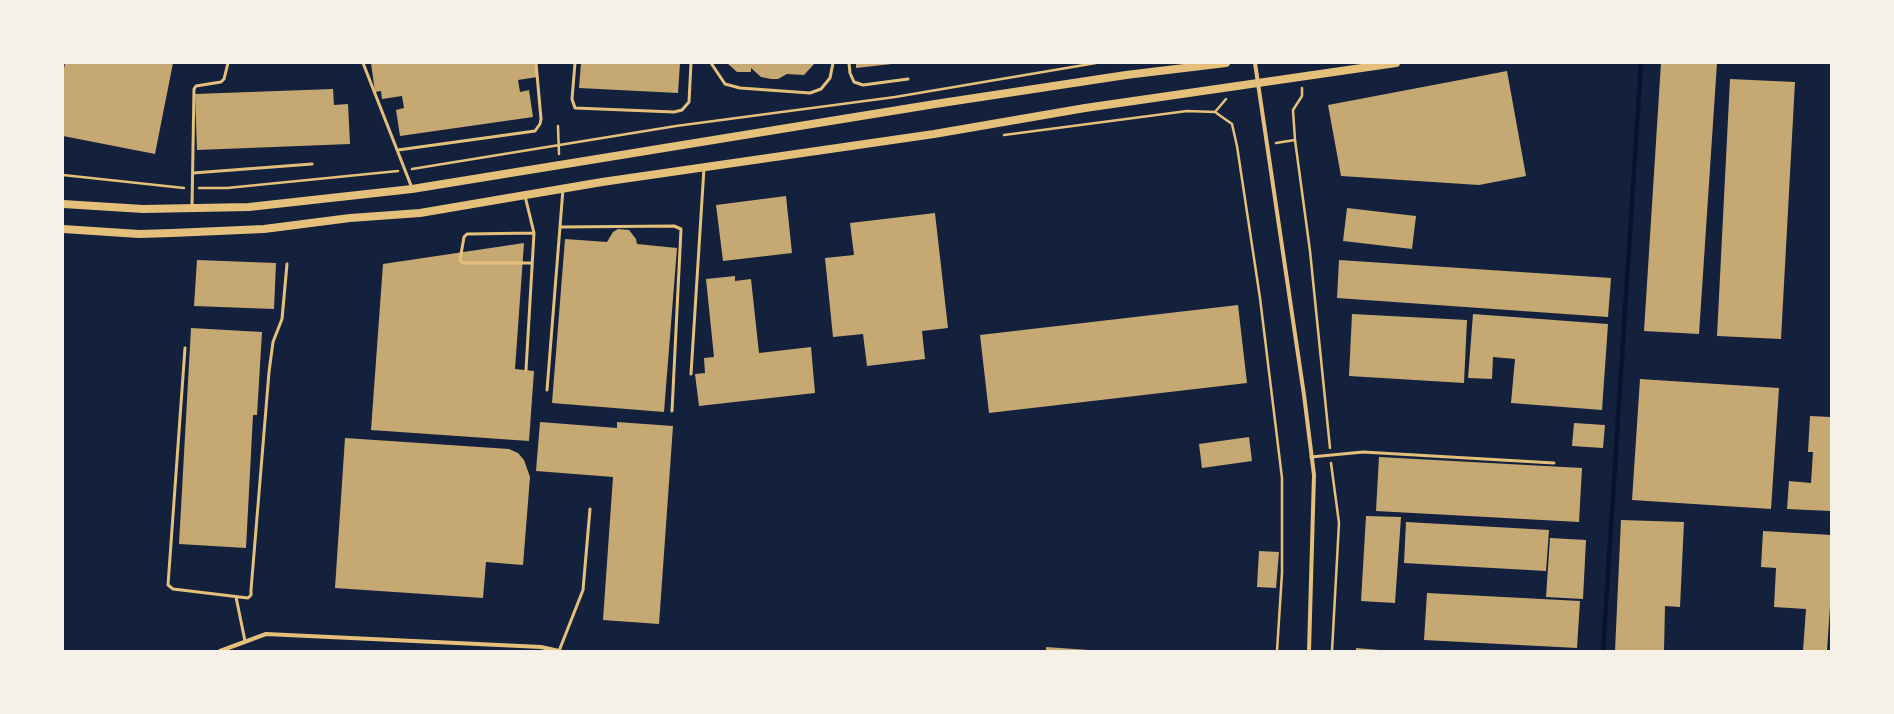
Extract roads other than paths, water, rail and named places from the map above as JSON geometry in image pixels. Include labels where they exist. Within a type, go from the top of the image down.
[{"type":"main road","points":[[63,204],[142,209],[248,207],[412,189],[935,104],[1126,75],[1226,63]]},
{"type":"main road","points":[[63,229],[139,234],[264,229],[350,218],[420,213],[563,189],[1257,82],[1396,63]]},
{"type":"street","points":[[1255,63],[1304,395],[1314,475],[1309,651]]},
{"type":"street","points":[[220,651],[266,634],[541,647],[559,651]]},
{"type":"lane","points":[[192,208],[194,89],[196,86],[221,82],[224,79],[228,63]]},
{"type":"lane","points":[[363,63],[406,170],[412,189]]},
{"type":"lane","points":[[398,150],[534,131],[540,124],[541,120],[536,63]]},
{"type":"lane","points":[[575,63],[572,99],[575,108],[579,110],[674,112],[682,110],[689,102],[691,63]]},
{"type":"lane","points":[[711,63],[725,84],[740,88],[810,93],[822,89],[830,78],[833,63]]},
{"type":"lane","points":[[849,63],[850,73],[854,82],[863,85],[908,79]]},
{"type":"lane","points":[[193,173],[312,164]]},
{"type":"lane","points":[[691,374],[704,168]]},
{"type":"lane","points":[[547,390],[563,189]]},
{"type":"lane","points":[[525,196],[534,234],[526,370]]},
{"type":"lane","points":[[560,227],[674,226],[681,229],[672,411]]},
{"type":"lane","points":[[532,263],[463,263],[460,260],[464,237],[467,234],[534,234]]},
{"type":"lane","points":[[185,348],[168,585],[173,589],[248,598],[251,595],[269,372],[274,342],[282,319],[287,264]]},
{"type":"lane","points":[[1311,457],[1363,452],[1554,463]]},
{"type":"lane","points":[[559,651],[584,590],[590,509]]},
{"type":"lane","points":[[236,597],[245,641]]},
{"type":"waterway","points":[[1603,651],[1641,63]]}]
